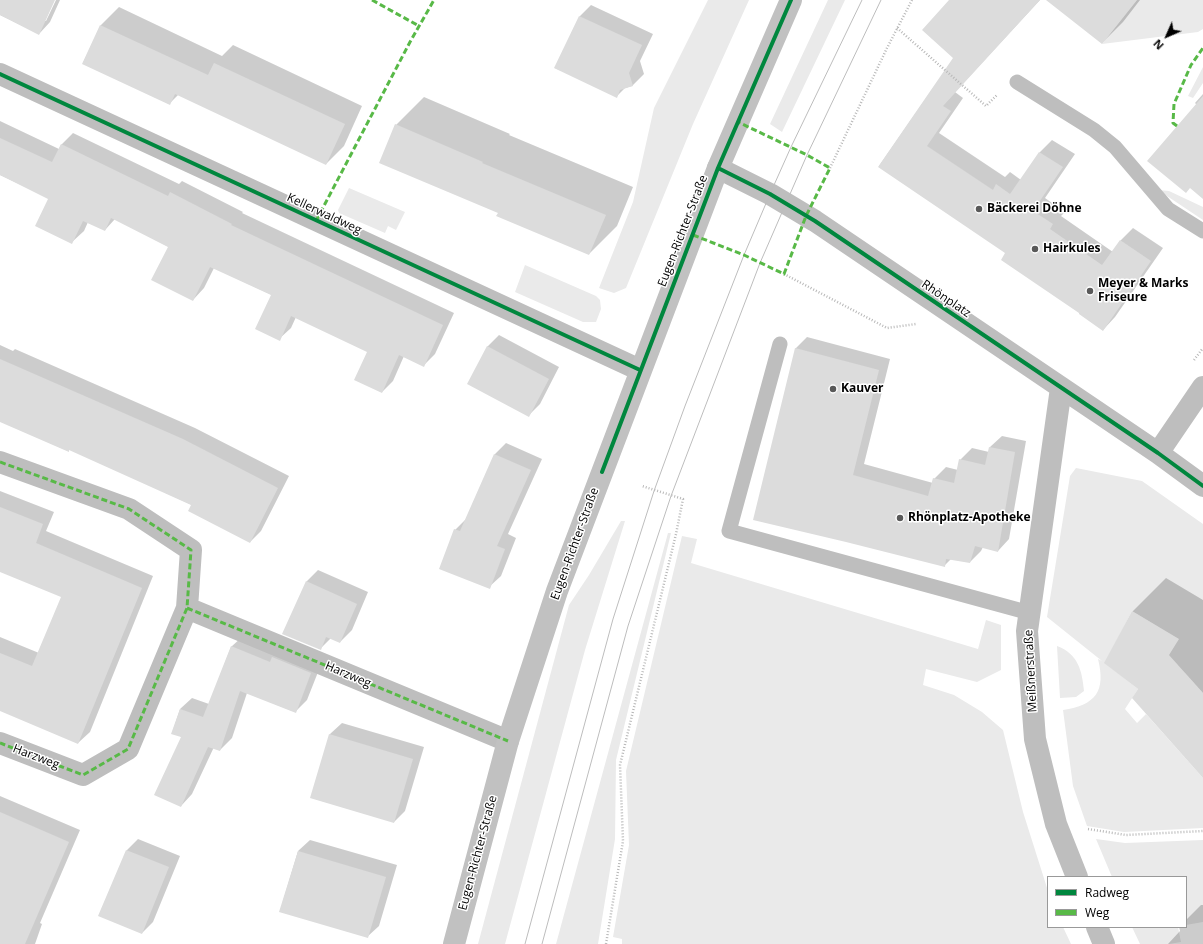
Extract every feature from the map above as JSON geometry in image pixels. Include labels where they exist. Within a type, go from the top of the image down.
[{"type":"main road","name":"Eugen-Richter-Straße","points":[[454,944],[508,741],[557,591],[718,168],[791,0]]},
{"type":"street","name":"Kellerwaldweg","points":[[0,74],[640,370]]},
{"type":"street","name":"Rhönplatz","points":[[718,168],[770,194],[806,216],[1158,453],[1203,486]]},
{"type":"street","points":[[1158,453],[1203,387]]},
{"type":"street","name":"Meißnerstraße","points":[[1061,388],[1028,632],[1035,739],[1056,824],[1077,876]]},
{"type":"street","name":"Harzweg","points":[[0,462],[129,509],[191,550],[187,608],[128,750],[83,775],[0,743]]},
{"type":"street","name":"Harzweg","points":[[187,608],[508,741]]},
{"type":"street","points":[[1097,928],[1104,944]]},
{"type":"lane","points":[[1017,82],[1094,130],[1115,147],[1168,209],[1203,231]]},
{"type":"lane","points":[[780,344],[729,531],[1030,613]]},
{"type":"path","points":[[830,168],[912,0]]},
{"type":"path","points":[[897,28],[986,106],[1013,78],[1017,82]]},
{"type":"path","points":[[784,274],[887,328],[915,323],[922,328]]},
{"type":"path","points":[[606,944],[623,841],[620,765],[683,499],[642,486]]},
{"type":"path","points":[[1056,824],[1126,836],[1203,831]]},
{"type":"shaded area","points":[[708,0],[749,0],[693,124],[626,288],[614,293],[599,288],[633,202],[654,108]]},
{"type":"shaded area","points":[[828,0],[845,0],[782,132],[770,124]]},
{"type":"shaded area","points":[[1137,0],[1203,0],[1203,29],[1198,32],[1102,44]]},
{"type":"shaded area","points":[[1203,67],[1203,83],[1193,98],[1188,96]]},
{"type":"shaded area","points":[[349,188],[405,212],[396,230],[388,226],[385,233],[339,213],[338,210]]},
{"type":"shaded area","points":[[1158,190],[1169,191],[1203,207],[1203,220]]},
{"type":"shaded area","points":[[525,265],[596,296],[600,300],[601,309],[596,322],[583,322],[515,292]]},
{"type":"shaded area","points":[[1076,468],[1142,481],[1203,524],[1203,693],[1185,673],[1167,690],[1154,681],[1178,639],[1132,611],[1105,663],[1138,689],[1125,709],[1137,723],[1146,714],[1203,778],[1203,828],[1124,832],[1087,826],[1073,786],[1063,710],[1084,704],[1096,695],[1101,680],[1098,659],[1102,661],[1047,617],[1070,476]]},
{"type":"shaded area","points":[[621,521],[625,521],[585,650],[505,944],[478,944],[569,605],[589,575]]},
{"type":"shaded area","points":[[668,533],[671,533],[616,760],[615,839],[598,944],[556,944]]},
{"type":"shaded area","points":[[682,536],[697,539],[691,563],[978,649],[986,620],[1001,625],[1001,670],[977,682],[926,669],[923,685],[954,695],[982,712],[1003,730],[1023,812],[1047,888],[1047,928],[1063,928],[1071,944],[622,944],[622,939],[613,937],[629,845],[626,771]]},
{"type":"shaded area","points":[[1057,646],[1070,653],[1078,664],[1082,676],[1084,691],[1076,697],[1060,698]]},
{"type":"shaded area","points":[[1096,839],[1125,843],[1203,840],[1203,922],[1187,925],[1187,876],[1112,876]]},
{"type":"shaded area","points":[[1132,928],[1178,928],[1181,942],[1169,944],[1140,944]]},
{"type":"building","points":[[0,0],[55,0],[39,35],[0,15]]},
{"type":"building","points":[[949,0],[1040,0],[943,106],[951,111],[927,146],[993,190],[996,184],[1010,194],[1039,152],[1063,167],[1033,211],[1053,224],[1050,229],[1102,265],[1120,240],[1151,261],[1103,331],[1001,260],[1005,253],[878,167],[953,58],[922,30]]},
{"type":"building","points":[[1046,0],[1137,0],[1102,44]]},
{"type":"building","points":[[579,16],[642,45],[629,73],[633,86],[620,90],[617,98],[554,68]]},
{"type":"building","points":[[100,25],[208,75],[214,63],[345,124],[326,165],[175,94],[170,105],[82,64]]},
{"type":"building","points":[[1203,96],[1203,199],[1190,188],[1186,193],[1147,161]]},
{"type":"building","points":[[395,124],[483,162],[482,163],[606,215],[589,255],[496,216],[498,213],[379,163]]},
{"type":"building","points":[[0,138],[52,162],[61,144],[168,196],[170,192],[232,224],[231,225],[443,325],[424,367],[399,355],[382,393],[354,380],[367,352],[291,316],[280,341],[255,329],[271,295],[210,267],[193,301],[151,280],[168,247],[111,218],[105,231],[83,221],[72,244],[35,226],[48,199],[0,175]]},
{"type":"building","points":[[487,346],[549,379],[529,417],[467,384]]},
{"type":"building","points":[[795,348],[879,370],[853,475],[928,496],[933,478],[954,483],[959,459],[985,465],[989,447],[1015,452],[998,552],[975,546],[970,563],[946,559],[945,567],[753,520]]},
{"type":"building","points":[[0,359],[183,439],[278,488],[250,543],[188,511],[191,505],[69,450],[69,452],[0,422]]},
{"type":"building","points":[[494,454],[531,470],[497,546],[505,549],[490,589],[439,569],[454,529],[460,531]]},
{"type":"building","points":[[0,507],[43,524],[36,543],[142,588],[78,744],[0,711],[0,653],[32,666],[61,597],[0,572]]},
{"type":"building","points":[[306,581],[357,604],[340,643],[326,637],[321,650],[282,634]]},
{"type":"building","points":[[1132,611],[1179,639],[1169,655],[1203,693],[1203,778],[1132,698],[1138,689],[1104,663]]},
{"type":"building","points":[[231,646],[270,662],[272,657],[311,673],[296,713],[240,691],[220,751],[208,747],[181,807],[154,795],[181,737],[171,734],[180,709],[203,717]]},
{"type":"building","points":[[329,734],[413,759],[394,823],[310,798]]},
{"type":"building","points":[[0,812],[69,842],[25,944],[0,944]]},
{"type":"building","points":[[126,850],[169,867],[142,934],[98,916]]},
{"type":"building","points":[[298,851],[386,877],[368,938],[279,912]]},
{"type":"tram line","points":[[525,944],[613,619],[654,491],[685,406],[744,255],[791,147],[862,0]]},
{"type":"tram line","points":[[542,944],[628,626],[671,496],[760,263],[807,155],[881,0]]},
{"type":"marked path","points":[[372,0],[419,26]]},
{"type":"marked path","points":[[316,221],[410,42],[434,0]]},
{"type":"marked path","points":[[1177,126],[1173,123],[1174,104],[1191,65],[1203,48]]},
{"type":"marked path","points":[[693,235],[744,255],[784,274],[806,216],[830,168],[807,155],[738,122]]},
{"type":"marked path","points":[[0,462],[129,509],[191,550],[187,608],[128,749],[83,775],[0,743]]},
{"type":"marked path","points":[[187,608],[508,741]]},
{"type":"cycle path","points":[[602,472],[718,168],[791,0]]},
{"type":"cycle path","points":[[0,74],[640,370]]},
{"type":"cycle path","points":[[718,168],[770,194],[815,221],[1158,453],[1203,486]]},
{"type":"place","name":"Bäckerei Döhne","points":[[979,209]]},
{"type":"place","name":"Hairkules","points":[[1035,249]]},
{"type":"place","name":"Meyer & Marks Friseure","points":[[1090,291]]},
{"type":"place","name":"Kauver","points":[[833,389]]},
{"type":"place","name":"Rhönplatz-Apotheke","points":[[900,518]]}]
